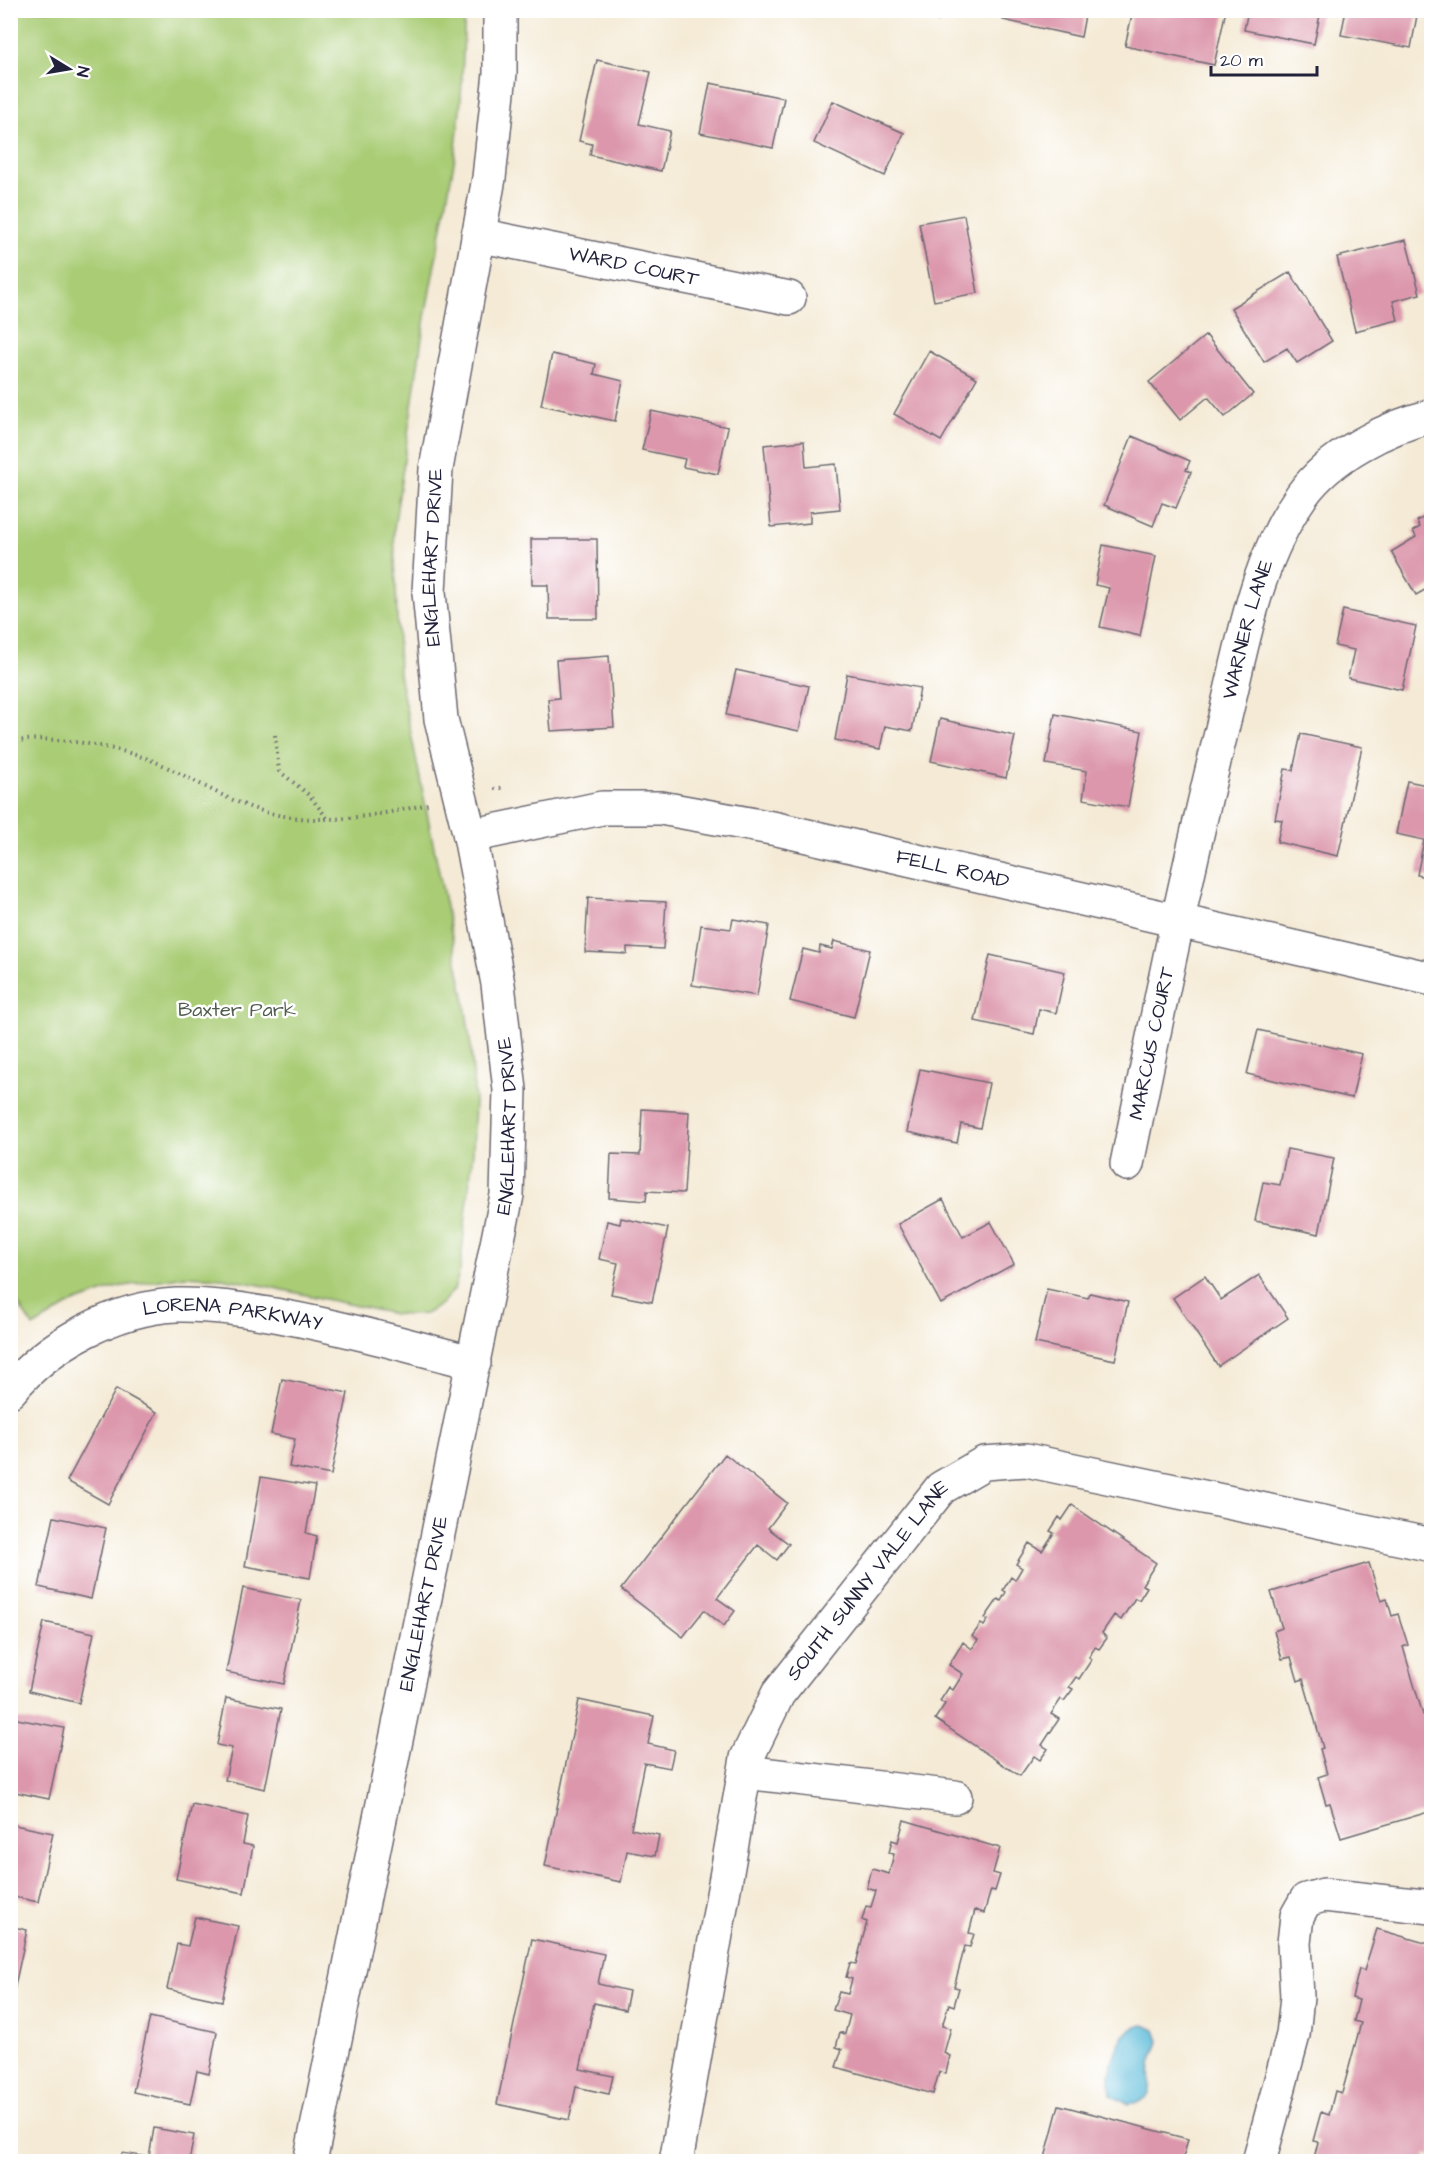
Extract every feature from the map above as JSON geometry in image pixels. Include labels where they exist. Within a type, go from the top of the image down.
[{"type":"street","name":"ENGLEHART DRIVE","points":[[310,2162],[507,1195],[510,1090],[498,984],[470,836],[441,719],[429,591],[436,469],[489,178],[500,74],[500,10]]},
{"type":"street","name":"WARD COURT","points":[[478,235],[789,298]]},
{"type":"street","name":"WARNER LANE","points":[[1177,922],[1261,571],[1283,525],[1304,492],[1346,453],[1406,422],[1431,416]]},
{"type":"street","name":"FELL ROAD","points":[[470,836],[602,808],[661,808],[789,831],[1431,979]]},
{"type":"street","name":"MARCUS COURT","points":[[1127,1164],[1177,922]]},
{"type":"street","name":"LORENA PARKWAY","points":[[10,1391],[22,1377],[67,1341],[123,1315],[174,1305],[229,1307],[326,1325],[474,1363]]},
{"type":"street","name":"SOUTH SUNNY VALE LANE","points":[[676,2162],[747,1758],[778,1694],[941,1488],[984,1463],[1026,1460],[1078,1469],[1431,1545]]},
{"type":"street","points":[[745,1772],[955,1797]]},
{"type":"street","points":[[1259,2162],[1293,2035],[1297,1997],[1295,1934],[1297,1916],[1306,1900],[1324,1895],[1431,1907]]},
{"type":"path","points":[[276,735],[279,771],[309,795],[327,818]]},
{"type":"path","points":[[10,743],[41,738],[77,741],[155,761],[260,810],[284,816],[345,819],[423,806]]},
{"type":"green space","name":"Baxter Park","points":[[11,10],[465,11],[461,100],[455,157],[425,317],[394,529],[399,674],[464,996],[475,1101],[473,1152],[460,1270],[454,1290],[440,1305],[425,1314],[394,1314],[222,1278],[185,1276],[118,1287],[71,1304],[33,1327],[11,1293]]},
{"type":"water","points":[[1144,2025],[1155,2030],[1159,2041],[1152,2059],[1150,2091],[1144,2100],[1127,2104],[1111,2095],[1112,2063],[1120,2042],[1126,2034]]},
{"type":"building","points":[[920,10],[944,10],[938,21]]},
{"type":"building","points":[[1006,10],[1086,10],[1081,37],[1003,20]]},
{"type":"building","points":[[1133,10],[1226,10],[1214,65],[1125,46]]},
{"type":"building","points":[[1248,10],[1321,10],[1314,44],[1244,30]]},
{"type":"building","points":[[1346,10],[1418,10],[1411,48],[1341,35]]},
{"type":"building","points":[[597,60],[651,72],[639,124],[670,131],[661,171],[590,155],[592,144],[579,141]]},
{"type":"building","points":[[710,83],[784,98],[773,148],[700,133]]},
{"type":"building","points":[[833,101],[904,133],[885,176],[814,143]]},
{"type":"building","points":[[964,215],[978,293],[934,301],[919,223]]},
{"type":"building","points":[[1406,240],[1420,294],[1393,301],[1398,320],[1355,331],[1337,257]]},
{"type":"building","points":[[1290,272],[1332,341],[1297,363],[1287,348],[1264,362],[1231,308]]},
{"type":"building","points":[[1206,335],[1253,394],[1225,417],[1208,397],[1180,420],[1149,382]]},
{"type":"building","points":[[929,351],[977,378],[941,441],[894,414]]},
{"type":"building","points":[[552,354],[596,364],[594,374],[623,381],[615,421],[541,405]]},
{"type":"building","points":[[651,411],[728,427],[718,474],[683,467],[685,459],[642,450]]},
{"type":"building","points":[[1132,436],[1190,461],[1186,470],[1191,472],[1176,508],[1162,503],[1153,526],[1104,505]]},
{"type":"building","points":[[804,441],[806,467],[836,464],[840,509],[810,512],[810,523],[771,527],[764,445]]},
{"type":"building","points":[[1432,513],[1432,586],[1416,595],[1391,552],[1416,537],[1413,531],[1420,527],[1417,521]]},
{"type":"building","points":[[531,539],[597,539],[598,619],[549,619],[548,585],[532,585]]},
{"type":"building","points":[[1103,545],[1156,556],[1140,636],[1100,627],[1109,588],[1095,585]]},
{"type":"building","points":[[1343,610],[1416,626],[1402,690],[1348,678],[1354,650],[1335,646]]},
{"type":"building","points":[[609,656],[614,727],[551,731],[548,699],[559,698],[556,660]]},
{"type":"building","points":[[736,670],[809,686],[799,731],[726,715]]},
{"type":"building","points":[[847,674],[920,688],[912,731],[885,726],[880,749],[835,740]]},
{"type":"building","points":[[1055,714],[1142,731],[1128,807],[1083,799],[1087,771],[1046,764]]},
{"type":"building","points":[[940,719],[1015,736],[1006,778],[931,761]]},
{"type":"building","points":[[1301,734],[1362,747],[1338,856],[1277,842],[1282,820],[1275,819],[1285,769],[1293,770]]},
{"type":"building","points":[[1407,781],[1432,786],[1432,878],[1417,875],[1424,840],[1396,834]]},
{"type":"building","points":[[588,898],[666,902],[663,949],[627,947],[627,954],[585,952]]},
{"type":"building","points":[[733,919],[769,925],[757,996],[692,985],[701,925],[731,929]]},
{"type":"building","points":[[834,941],[870,950],[854,1017],[790,1001],[803,949],[819,953],[820,946],[832,949]]},
{"type":"building","points":[[990,955],[1065,972],[1056,1013],[1039,1009],[1034,1034],[975,1021]]},
{"type":"building","points":[[1258,1030],[1362,1054],[1352,1098],[1247,1074]]},
{"type":"building","points":[[920,1069],[989,1083],[980,1128],[961,1124],[957,1143],[907,1132]]},
{"type":"building","points":[[642,1109],[689,1112],[684,1193],[647,1191],[646,1201],[609,1198],[611,1154],[640,1155]]},
{"type":"building","points":[[1287,1149],[1334,1158],[1319,1234],[1255,1221],[1263,1182],[1280,1185]]},
{"type":"building","points":[[943,1199],[963,1237],[991,1222],[1014,1264],[941,1304],[898,1224]]},
{"type":"building","points":[[621,1218],[668,1228],[652,1302],[611,1294],[618,1263],[599,1259],[607,1221],[620,1224]]},
{"type":"building","points":[[1259,1275],[1288,1318],[1218,1366],[1173,1298],[1205,1276],[1221,1300]]},
{"type":"building","points":[[1047,1289],[1088,1298],[1090,1293],[1128,1302],[1115,1360],[1035,1343]]},
{"type":"building","points":[[1432,1341],[1432,1355],[1425,1345]]},
{"type":"building","points":[[282,1379],[348,1393],[331,1475],[289,1467],[295,1439],[271,1434]]},
{"type":"building","points":[[116,1389],[157,1412],[108,1504],[67,1481]]},
{"type":"building","points":[[725,1454],[787,1503],[768,1528],[789,1544],[777,1560],[758,1545],[717,1598],[735,1611],[724,1626],[704,1610],[683,1637],[621,1589]]},
{"type":"building","points":[[261,1477],[315,1486],[306,1533],[317,1536],[310,1578],[245,1566]]},
{"type":"building","points":[[1072,1505],[1156,1563],[1142,1585],[1147,1587],[1139,1600],[1135,1598],[1121,1620],[1114,1615],[1102,1633],[1107,1638],[1099,1649],[1095,1647],[1089,1657],[1092,1659],[1079,1679],[1076,1677],[1069,1687],[1073,1689],[1064,1701],[1061,1699],[1051,1714],[1059,1719],[1042,1745],[1048,1749],[1040,1760],[1034,1756],[1020,1776],[935,1719],[945,1704],[940,1701],[949,1687],[953,1690],[963,1674],[949,1665],[963,1642],[972,1649],[978,1640],[972,1636],[981,1624],[984,1626],[988,1620],[985,1618],[998,1599],[1001,1601],[1006,1592],[1003,1590],[1011,1577],[1015,1580],[1022,1568],[1016,1564],[1029,1543],[1042,1551],[1054,1533],[1050,1531],[1059,1517],[1062,1520]]},
{"type":"building","points":[[54,1517],[106,1528],[91,1599],[39,1587]]},
{"type":"building","points":[[1369,1563],[1381,1601],[1387,1599],[1392,1616],[1398,1614],[1408,1645],[1403,1647],[1423,1715],[1429,1714],[1432,1723],[1432,1772],[1429,1773],[1432,1811],[1341,1838],[1330,1803],[1326,1804],[1318,1777],[1327,1774],[1320,1749],[1323,1748],[1303,1679],[1298,1681],[1291,1657],[1282,1659],[1274,1631],[1282,1628],[1271,1592]]},
{"type":"building","points":[[243,1588],[301,1600],[284,1684],[226,1672]]},
{"type":"building","points":[[44,1622],[94,1633],[79,1703],[29,1691]]},
{"type":"building","points":[[226,1698],[281,1709],[265,1789],[225,1780],[232,1748],[217,1745]]},
{"type":"building","points":[[579,1700],[654,1716],[648,1744],[674,1750],[670,1768],[644,1763],[631,1829],[659,1835],[655,1856],[627,1851],[621,1882],[545,1866]]},
{"type":"building","points":[[12,1718],[64,1728],[49,1799],[10,1791]]},
{"type":"building","points":[[192,1804],[248,1816],[243,1844],[253,1846],[244,1893],[176,1879]]},
{"type":"building","points":[[904,1820],[1000,1848],[993,1873],[1000,1875],[995,1891],[991,1890],[984,1913],[975,1910],[969,1933],[974,1934],[970,1947],[965,1946],[954,1987],[959,1988],[954,2006],[949,2004],[942,2026],[951,2028],[944,2053],[950,2056],[946,2073],[939,2072],[933,2094],[836,2067],[842,2049],[836,2047],[840,2032],[845,2034],[850,2015],[833,2010],[839,1992],[848,1994],[852,1979],[846,1977],[850,1963],[856,1964],[867,1922],[862,1920],[866,1906],[871,1907],[876,1891],[867,1888],[872,1869],[889,1874],[894,1854],[889,1853],[892,1840],[898,1842]]},
{"type":"building","points":[[10,1824],[53,1833],[38,1902],[10,1896]]},
{"type":"building","points":[[195,1917],[238,1926],[222,2001],[167,1989],[177,1944],[188,1946]]},
{"type":"building","points":[[10,1926],[27,1930],[12,2000],[10,2000]]},
{"type":"building","points":[[1377,1929],[1432,1945],[1432,2156],[1427,2154],[1425,2162],[1313,2162],[1318,2142],[1313,2141],[1321,2112],[1329,2115],[1335,2091],[1342,2093],[1361,2023],[1354,2021],[1359,2000],[1352,1998],[1359,1969],[1364,1971]]},
{"type":"building","points":[[532,1939],[604,1954],[598,1984],[629,1991],[625,2010],[594,2003],[580,2069],[613,2076],[609,2094],[576,2087],[569,2120],[497,2104]]},
{"type":"building","points":[[150,2017],[217,2032],[209,2074],[197,2071],[190,2104],[133,2092]]},
{"type":"building","points":[[1059,2105],[1188,2139],[1182,2162],[1056,2162],[1045,2158]]},
{"type":"building","points":[[154,2128],[194,2135],[189,2162],[120,2162],[122,2153],[149,2157]]}]
